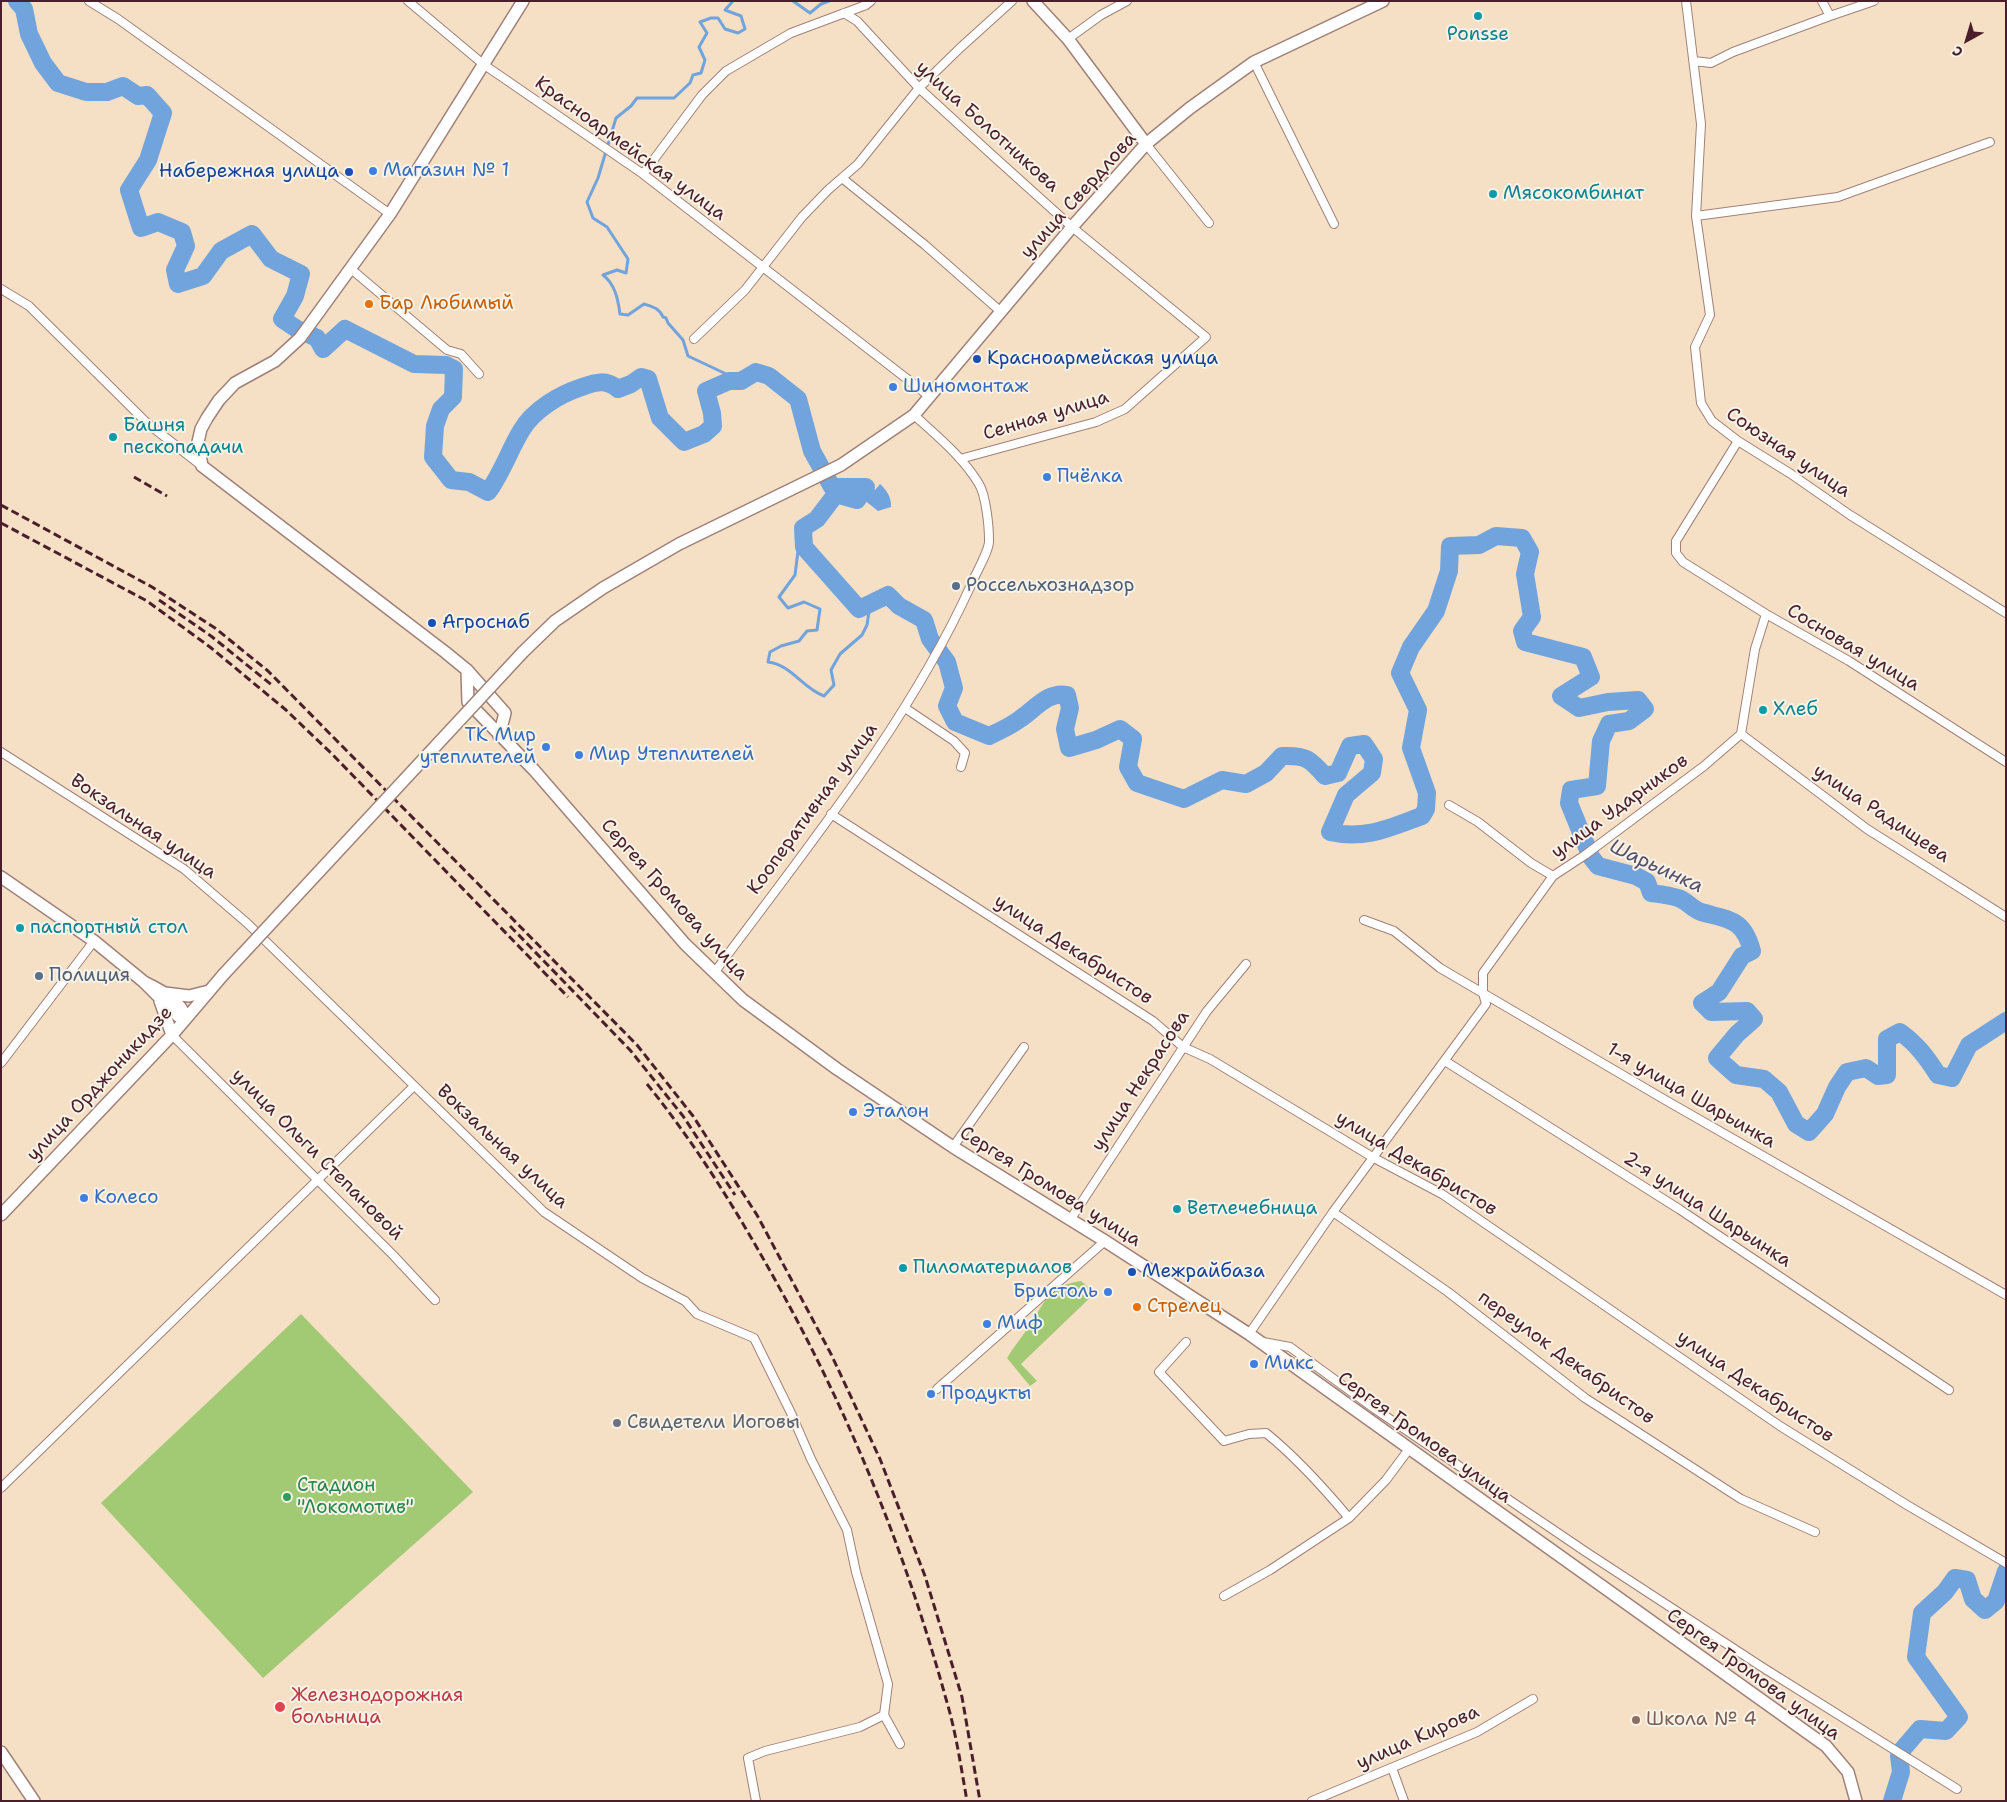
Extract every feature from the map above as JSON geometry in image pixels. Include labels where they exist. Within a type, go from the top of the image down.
[{"type":"street","points":[[89,1],[126,24],[390,214]]},
{"type":"street","name":"Красноармейская улица","points":[[408,1],[483,64],[643,174],[929,396]]},
{"type":"street","points":[[202,466],[198,442],[201,429],[219,400],[235,383],[274,361],[304,334],[390,214],[523,1]]},
{"type":"street","points":[[643,174],[702,95],[726,71],[791,33],[866,5],[871,1]]},
{"type":"street","points":[[694,339],[744,290],[802,217],[858,164],[919,88],[1012,1]]},
{"type":"street","points":[[1033,1],[1068,39],[1146,144],[1209,222]]},
{"type":"street","points":[[1068,39],[1101,15],[1127,1]]},
{"type":"street","name":"улица Свердлова","points":[[523,652],[555,621],[603,588],[679,544],[841,466],[914,415],[1072,227],[1146,144],[1190,108],[1254,62],[1383,1]]},
{"type":"street","name":"Союзная улица","points":[[1686,1],[1701,124],[1696,216],[1710,315],[1695,347],[1701,403],[1712,421],[1738,441],[1791,474],[1873,530],[2006,613]]},
{"type":"street","points":[[1822,1],[1830,16]]},
{"type":"street","points":[[1694,61],[1711,63],[1733,52],[1874,1]]},
{"type":"street","name":"улица Болотникова","points":[[844,13],[857,20],[919,88],[1072,227],[1206,338]]},
{"type":"street","points":[[1254,62],[1334,224]]},
{"type":"street","points":[[1696,216],[1838,197],[1990,142]]},
{"type":"street","points":[[842,178],[918,239],[1000,312]]},
{"type":"street","points":[[351,269],[447,350],[461,354],[479,374]]},
{"type":"street","points":[[1,289],[29,306],[147,423],[438,646],[466,670],[505,713],[499,736]]},
{"type":"street","name":"Сенная улица","points":[[960,459],[1096,422],[1125,409],[1206,338]]},
{"type":"street","points":[[914,415],[960,459]]},
{"type":"street","name":"Сосновая улица","points":[[1738,441],[1676,541],[1676,553],[1682,562],[1766,614],[1848,661],[2006,762]]},
{"type":"street","points":[[185,452],[198,442]]},
{"type":"street","name":"Кооперативная улица","points":[[714,973],[832,814],[905,708],[942,644],[990,542],[986,511],[980,486],[960,459]]},
{"type":"street","points":[[1742,734],[1755,649],[1766,614]]},
{"type":"street","name":"улица Орджоникидзе","points":[[1,1215],[172,1035],[223,975],[523,652]]},
{"type":"street","name":"Сергея Громова улица","points":[[466,670],[468,702],[534,770],[685,944],[743,1000],[953,1148],[1105,1241],[1248,1334],[1826,1746],[1848,1772],[1856,1801]]},
{"type":"street","points":[[905,708],[954,741],[965,753],[961,767]]},
{"type":"street","name":"улица Ударников","points":[[1248,1334],[1333,1212],[1486,1004],[1483,993],[1483,973],[1552,876],[1596,847],[1704,766],[1742,734]]},
{"type":"street","name":"улица Радищева","points":[[1742,734],[1867,829],[2006,917]]},
{"type":"street","name":"Вокзальная улица","points":[[1,752],[184,869],[247,923],[413,1087],[544,1212],[642,1278],[685,1301],[697,1314],[754,1338],[847,1530],[856,1572],[888,1684],[884,1715]]},
{"type":"street","points":[[1449,805],[1478,822],[1531,864],[1552,876]]},
{"type":"street","name":"улица Декабристов","points":[[832,814],[1153,1021],[1183,1047],[1210,1059],[1374,1158],[1442,1194],[1780,1426],[1907,1505],[2004,1562]]},
{"type":"street","points":[[1,877],[94,941],[162,996],[178,1016],[186,1018]]},
{"type":"street","name":"1-я улица Шарьинка","points":[[1364,920],[1394,931],[1440,968],[1667,1102],[2006,1295]]},
{"type":"street","points":[[1,1063],[94,941]]},
{"type":"street","name":"улица Некрасова","points":[[1070,1220],[1207,1011],[1246,964]]},
{"type":"street","points":[[162,996],[189,996],[209,991]]},
{"type":"street","points":[[162,996],[172,1035]]},
{"type":"street","name":"улица Ольги Степановой","points":[[172,1035],[435,1300]]},
{"type":"street","points":[[953,1148],[1024,1047]]},
{"type":"street","name":"2-я улица Шарьинка","points":[[1445,1061],[1589,1154],[1679,1209],[1949,1390]]},
{"type":"street","points":[[1,1488],[413,1087]]},
{"type":"street","name":"переулок Декабристов","points":[[1333,1212],[1448,1292],[1593,1403],[1742,1499],[1815,1532]]},
{"type":"street","points":[[937,1390],[1105,1241]]},
{"type":"street","points":[[1258,1341],[1290,1347],[1375,1409],[1594,1558],[1762,1667],[1957,1789]]},
{"type":"street","points":[[1186,1342],[1159,1372],[1224,1441],[1249,1434],[1266,1433],[1287,1451],[1319,1484],[1348,1518]]},
{"type":"street","points":[[1224,1596],[1270,1570],[1348,1518],[1386,1480],[1409,1449]]},
{"type":"street","name":"улица Кирова","points":[[1312,1801],[1477,1732],[1533,1698]]},
{"type":"street","points":[[756,1801],[748,1758],[766,1751],[860,1727],[884,1715],[900,1744]]},
{"type":"street","points":[[1,1752],[34,1801]]},
{"type":"street","points":[[1392,1768],[1404,1801]]},
{"type":"green space","points":[[1081,1281],[1095,1293],[1021,1364],[1037,1381],[1030,1386],[1007,1358],[1050,1295],[1062,1286]]},
{"type":"green space","name":"Стадион \"Локомотив\"","points":[[301,1314],[473,1492],[263,1678],[101,1503]]},
{"type":"water","points":[[880,484],[891,500],[891,507],[878,511],[858,495],[860,489],[868,486],[875,490]]},
{"type":"waterway","name":"Шарьинка","points":[[17,1],[24,9],[29,34],[43,63],[58,83],[86,92],[107,92],[123,86],[138,96],[147,95],[163,113],[148,160],[129,190],[141,228],[158,222],[182,232],[186,246],[175,270],[178,284],[203,276],[221,251],[252,234],[271,259],[301,274],[295,296],[282,319],[297,329],[317,338],[323,349],[345,329],[414,364],[446,365],[454,369],[453,397],[441,409],[435,426],[433,457],[451,480],[469,482],[488,492],[521,431],[532,416],[556,398],[587,385],[605,383],[618,389],[631,384],[641,377],[648,379],[660,418],[684,442],[704,434],[713,426],[712,413],[706,391],[729,381],[741,381],[756,372],[769,376],[798,399],[812,451],[832,487],[866,487],[857,500],[836,494],[817,519],[803,528],[804,547],[859,609],[888,595],[899,606],[924,620],[930,639],[947,662],[954,688],[947,706],[955,722],[989,736],[1013,724],[1048,698],[1060,694],[1067,695],[1070,708],[1065,729],[1069,748],[1096,740],[1120,729],[1133,739],[1128,767],[1137,783],[1184,799],[1222,780],[1246,784],[1266,773],[1282,756],[1297,756],[1307,759],[1325,776],[1338,773],[1350,746],[1364,744],[1374,759],[1372,773],[1346,795],[1330,832],[1355,835],[1399,825],[1422,816],[1426,809],[1427,793],[1411,748],[1418,710],[1400,673],[1411,647],[1436,611],[1449,571],[1450,546],[1479,545],[1496,536],[1522,538],[1530,552],[1525,574],[1532,617],[1522,631],[1525,642],[1583,657],[1591,677],[1561,696],[1579,708],[1608,702],[1638,700],[1645,709],[1629,721],[1609,724],[1601,741],[1597,786],[1571,790],[1569,803],[1591,857],[1598,866],[1636,876],[1647,882],[1651,893],[1678,898],[1698,911],[1734,922],[1744,932],[1748,940],[1752,951],[1742,956],[1719,992],[1702,1003],[1711,1012],[1747,1011],[1754,1019],[1737,1034],[1717,1058],[1736,1075],[1764,1079],[1779,1092],[1796,1124],[1809,1132],[1825,1114],[1837,1087],[1847,1072],[1866,1068],[1878,1076],[1887,1075],[1887,1039],[1900,1032],[1912,1041],[1938,1075],[1952,1078],[1969,1045],[2006,1021]]},
{"type":"waterway","points":[[733,1],[725,10],[741,16],[745,29],[738,33],[725,29],[718,18],[711,18],[700,22],[707,33],[699,47],[705,60],[701,73],[693,75],[690,83],[674,98],[637,98],[631,106],[616,118],[598,178],[587,202],[593,218],[607,227],[628,259],[626,273],[617,270],[603,275],[613,287],[620,314],[628,315],[644,304],[655,308],[666,318],[683,340],[688,356],[741,381]]},
{"type":"waterway","points":[[793,1],[810,13],[821,4],[829,1]]},
{"type":"waterway","points":[[803,528],[800,535],[795,575],[779,597],[788,608],[804,602],[820,609],[817,630],[807,631],[799,641],[781,646],[770,652],[768,662],[791,672],[810,688],[824,696],[834,685],[831,670],[840,654],[862,635],[867,625],[870,605]]},
{"type":"waterway","name":"Шарьинка","points":[[1902,1750],[1920,1729],[1946,1731],[1959,1717],[1916,1657],[1922,1613],[1945,1592],[1955,1578],[1967,1580],[1973,1599],[1985,1610],[1996,1601],[2006,1571]]},
{"type":"waterway","name":"Шарьинка","points":[[1892,1801],[1901,1772],[1899,1756]]},
{"type":"railway","points":[[134,477],[167,496]]},
{"type":"railway","points":[[1,505],[152,587],[215,628],[268,671],[637,1045],[693,1116],[757,1215],[831,1354],[880,1459],[925,1576],[962,1697],[980,1801]]},
{"type":"railway","points":[[1,523],[147,601],[210,647],[286,710],[333,755],[568,997]]},
{"type":"railway","points":[[159,600],[211,636],[273,686]]},
{"type":"railway","points":[[510,926],[630,1050],[683,1116],[735,1195]]},
{"type":"railway","points":[[647,1084],[684,1132],[718,1182],[749,1234],[805,1337],[853,1437],[895,1540],[930,1645],[950,1711],[967,1801]]},
{"type":"place","name":"Ponsse","points":[[1478,16]]},
{"type":"place","name":"Магазин № 1","points":[[373,171]]},
{"type":"place","name":"Набережная улица","points":[[349,172]]},
{"type":"place","name":"Мясокомбинат","points":[[1493,194]]},
{"type":"place","name":"Бар Любимый","points":[[369,304]]},
{"type":"place","name":"Красноармейская улица","points":[[977,359]]},
{"type":"place","name":"Шиномонтаж","points":[[893,387]]},
{"type":"place","name":"Башня пескопадачи","points":[[113,437]]},
{"type":"place","name":"Пчёлка","points":[[1047,477]]},
{"type":"place","name":"Россельхознадзор","points":[[956,586]]},
{"type":"place","name":"Агроснаб","points":[[432,623]]},
{"type":"place","name":"Хлеб","points":[[1763,710]]},
{"type":"place","name":"ТК Мир утеплителей","points":[[546,747]]},
{"type":"place","name":"Мир Утеплителей","points":[[579,755]]},
{"type":"place","name":"паспортный стол","points":[[20,928]]},
{"type":"place","name":"Полиция","points":[[39,976]]},
{"type":"place","name":"Эталон","points":[[853,1112]]},
{"type":"place","name":"Колесо","points":[[84,1198]]},
{"type":"place","name":"Ветлечебница","points":[[1177,1209]]},
{"type":"place","name":"Пиломатериалов","points":[[903,1268]]},
{"type":"place","name":"Межрайбаза","points":[[1132,1272]]},
{"type":"place","name":"Бристоль","points":[[1108,1292]]},
{"type":"place","name":"Стрелец","points":[[1137,1307]]},
{"type":"place","name":"Миф","points":[[987,1324]]},
{"type":"place","name":"Микс","points":[[1254,1364]]},
{"type":"place","name":"Продукты","points":[[931,1394]]},
{"type":"place","name":"Свидетели Иоговы","points":[[617,1423]]},
{"type":"place","name":"Стадион \"Локомотив\"","points":[[287,1497]]},
{"type":"place","name":"Железнодорожная больница","points":[[280,1707]]},
{"type":"place","name":"Школа № 4","points":[[1636,1720]]}]
